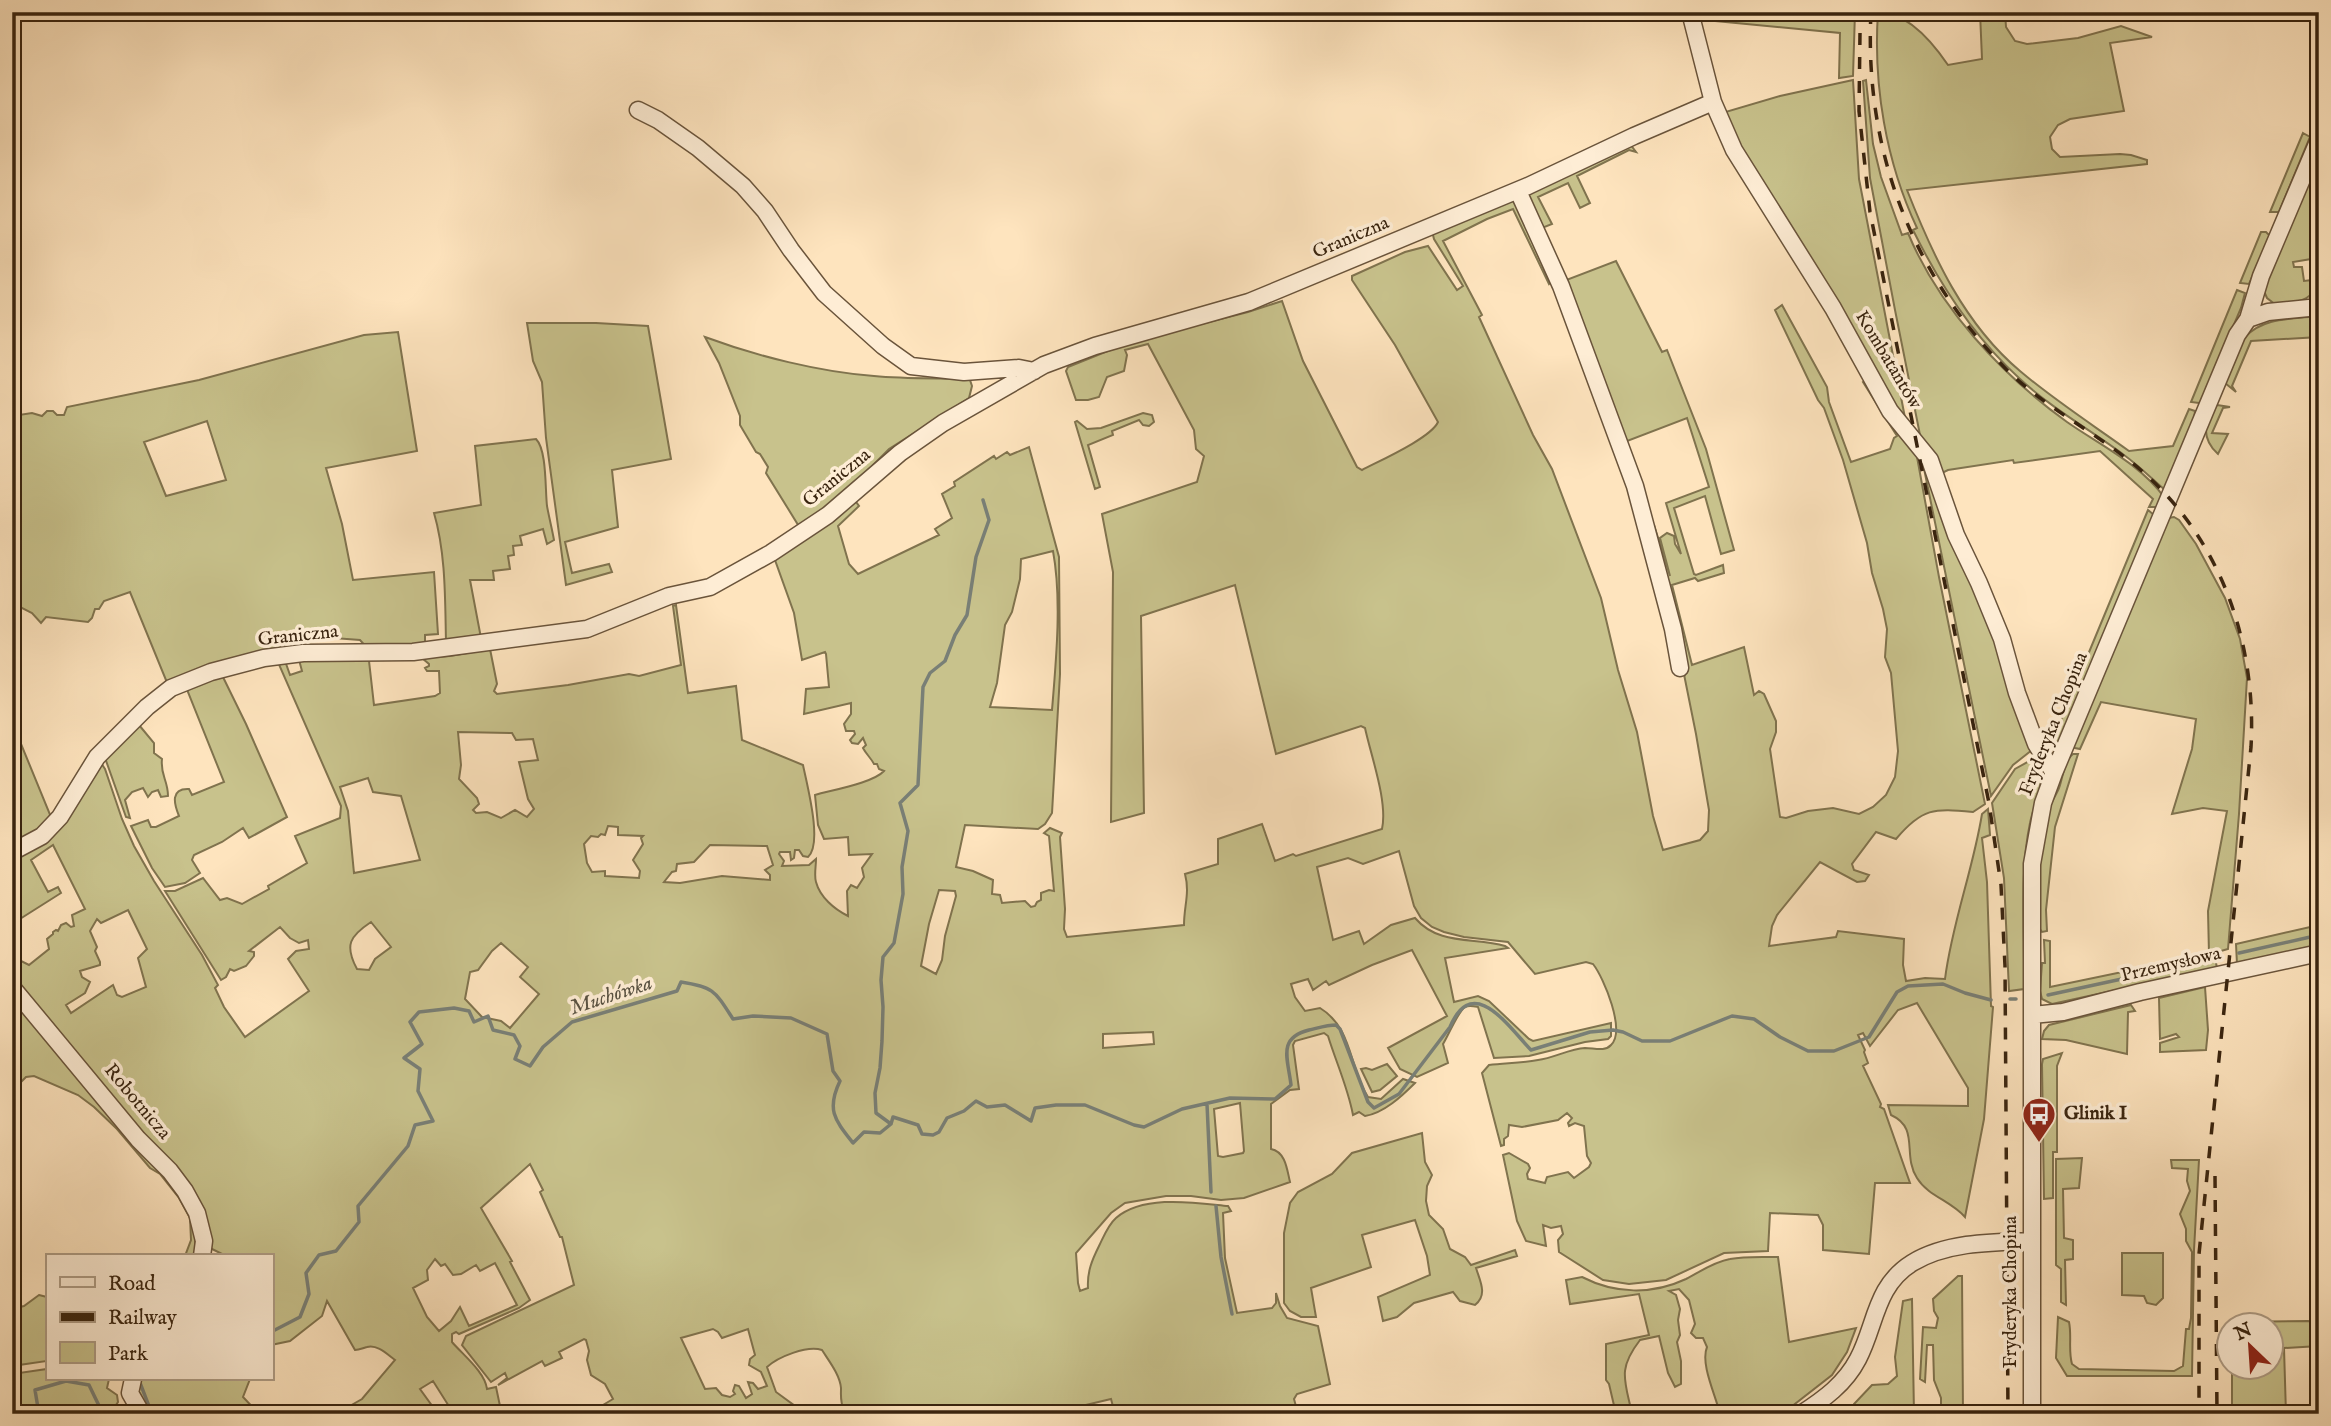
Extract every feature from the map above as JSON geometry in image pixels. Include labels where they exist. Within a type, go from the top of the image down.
[{"type":"street","name":"Kombatantów","points":[[1690,12],[1713,102],[1734,150],[1833,308],[1890,411],[1930,460],[1956,534],[2002,639],[2017,693],[2036,744],[2054,773]]},
{"type":"street","name":"Graniczna","points":[[12,852],[42,836],[60,817],[97,757],[147,707],[171,688],[211,672],[264,658],[303,653],[412,652],[587,629],[668,596],[710,586],[771,553],[828,515],[901,453],[943,423],[1034,370],[1095,346],[1249,302],[1518,191],[1634,135],[1713,102]]},
{"type":"street","points":[[638,110],[658,120],[698,148],[743,186],[765,211],[824,293],[883,346],[911,366],[964,372],[1019,368],[1034,370]]},
{"type":"street","name":"Fryderyka Chopina","points":[[2032,1414],[2032,864],[2043,803],[2205,408],[2236,335],[2248,319],[2261,276],[2319,139]]},
{"type":"street","points":[[1518,191],[1561,286],[1635,486],[1674,629],[1680,668]]},
{"type":"street","points":[[2248,319],[2268,312],[2319,307]]},
{"type":"street","name":"Przemysłowa","points":[[2032,1015],[2063,1012],[2140,992],[2319,953]]},
{"type":"street","name":"Robotnicza","points":[[12,987],[138,1139],[170,1171],[185,1191],[197,1213],[204,1241],[202,1254]]},
{"type":"street","points":[[1801,1414],[1836,1389],[1851,1371],[1886,1288],[1912,1263],[1961,1247],[2031,1241]]},
{"type":"street","points":[[133,1380],[130,1393],[142,1414]]},
{"type":"green space","points":[[1693,12],[1855,12],[1853,76],[1839,78],[1840,33],[1695,19]]},
{"type":"green space","points":[[1878,12],[1889,13],[1909,23],[1935,47],[1948,65],[1982,59],[1980,12],[2005,12],[2006,27],[2015,41],[2027,44],[2078,38],[2121,26],[2152,37],[2110,43],[2124,111],[2070,119],[2058,125],[2050,137],[2052,149],[2060,157],[2120,154],[2147,160],[2147,164],[1907,190],[1939,264],[1966,310],[2000,352],[2046,392],[2129,451],[2173,446],[2189,409],[2195,411],[2165,490],[2129,459],[2057,409],[2019,378],[1973,328],[1935,271],[1913,230],[1917,228],[1897,177],[1884,123],[1878,67]]},
{"type":"green space","points":[[1853,80],[1859,179],[1906,423],[1784,224],[1722,113],[1780,96]]},
{"type":"green space","points":[[1866,80],[1873,144],[1881,177],[1902,235],[1908,233],[1937,288],[1975,338],[2019,383],[2067,422],[2119,456],[2154,485],[2164,497],[2158,507],[2149,507],[2153,499],[2100,451],[2014,463],[2013,460],[1948,470],[1940,474],[1921,440],[1870,178],[1863,81]]},
{"type":"green space","points":[[2303,133],[2310,137],[2279,212],[2270,212]]},
{"type":"green space","points":[[1630,144],[1636,152],[1629,150],[1577,176],[1590,203],[1580,208],[1568,183],[1538,197],[1552,224],[1537,230],[1525,191]]},
{"type":"green space","points":[[2319,153],[2319,178],[2311,195],[2319,202],[2314,227],[2316,254],[2311,259],[2293,262],[2294,267],[2302,267],[2304,281],[2312,280],[2314,274],[2318,277],[2317,285],[2314,292],[2304,299],[2276,305],[2267,298],[2263,289]]},
{"type":"green space","points":[[1511,198],[1516,201],[1550,283],[1513,209],[1443,241],[1482,315],[1479,317],[1533,435],[1552,469],[1601,598],[1618,670],[1637,732],[1653,816],[1663,850],[1700,840],[1708,831],[1709,810],[1654,525],[1670,576],[1660,538],[1667,533],[1674,536],[1681,554],[1666,503],[1709,487],[1687,418],[1622,443],[1561,282],[1616,261],[1662,352],[1667,350],[1706,449],[1734,550],[1721,554],[1705,496],[1674,508],[1694,574],[1723,565],[1724,573],[1672,585],[1692,665],[1744,647],[1754,695],[1759,691],[1764,694],[1776,721],[1776,732],[1770,749],[1780,817],[1833,808],[1859,814],[1873,807],[1886,795],[1895,777],[1898,751],[1891,673],[1885,657],[1887,629],[1867,543],[1843,460],[1824,408],[1775,310],[1782,305],[1827,387],[1829,402],[1851,462],[1890,449],[1897,436],[1863,382],[1866,380],[1915,446],[1985,804],[1973,812],[1930,812],[1914,821],[1896,839],[1876,832],[1852,864],[1854,870],[1869,875],[1865,881],[1857,882],[1820,862],[1777,915],[1769,946],[1836,937],[1838,931],[1904,939],[1903,965],[1906,981],[1945,979],[1952,937],[1982,814],[1988,809],[1990,835],[1982,838],[1987,882],[1993,1007],[1984,1119],[1965,1217],[1927,1189],[1917,1178],[1905,1127],[1891,1115],[1888,1105],[1968,1106],[1968,1088],[1917,1003],[1898,1010],[1870,1046],[1863,1033],[1858,1035],[1868,1063],[1863,1066],[1880,1107],[1884,1109],[1910,1183],[1875,1183],[1869,1254],[1823,1250],[1823,1225],[1818,1215],[1770,1213],[1768,1251],[1724,1253],[1666,1280],[1629,1284],[1603,1280],[1559,1252],[1558,1240],[1563,1234],[1561,1226],[1551,1228],[1543,1225],[1546,1246],[1526,1241],[1517,1221],[1503,1155],[1509,1153],[1528,1164],[1528,1179],[1545,1183],[1547,1177],[1568,1172],[1574,1178],[1591,1163],[1587,1156],[1584,1126],[1575,1123],[1569,1126],[1572,1118],[1567,1113],[1558,1120],[1522,1127],[1509,1125],[1508,1136],[1501,1146],[1482,1073],[1489,1065],[1544,1059],[1585,1048],[1609,1047],[1615,1038],[1616,1028],[1612,1004],[1593,964],[1586,962],[1535,974],[1508,942],[1464,937],[1432,927],[1421,918],[1414,906],[1399,851],[1363,864],[1348,858],[1317,867],[1333,940],[1359,931],[1364,944],[1391,925],[1415,918],[1424,927],[1446,937],[1505,946],[1508,948],[1445,958],[1454,1002],[1478,996],[1489,1001],[1533,1041],[1611,1023],[1611,1036],[1608,1039],[1529,1056],[1494,1058],[1478,1007],[1468,1006],[1460,1013],[1443,1044],[1448,1063],[1417,1077],[1400,1069],[1388,1048],[1447,1016],[1412,950],[1329,985],[1326,981],[1313,990],[1308,979],[1291,984],[1295,997],[1305,1011],[1320,1008],[1339,1026],[1368,1097],[1381,1099],[1403,1079],[1415,1083],[1386,1108],[1365,1116],[1359,1112],[1353,1115],[1328,1036],[1324,1033],[1295,1041],[1293,1045],[1299,1089],[1290,1090],[1271,1104],[1271,1149],[1283,1158],[1290,1182],[1244,1198],[1221,1200],[1166,1196],[1125,1203],[1111,1213],[1076,1253],[1080,1291],[1088,1288],[1092,1261],[1108,1227],[1128,1210],[1171,1202],[1228,1206],[1231,1211],[1223,1213],[1225,1258],[1237,1313],[1272,1308],[1276,1303],[1276,1293],[1287,1318],[1318,1326],[1330,1384],[1297,1394],[1294,1399],[1298,1414],[1115,1414],[1111,1399],[1048,1414],[852,1414],[851,1410],[844,1411],[840,1383],[834,1368],[822,1350],[809,1349],[778,1359],[767,1367],[776,1392],[795,1406],[798,1414],[588,1414],[613,1399],[605,1384],[591,1375],[587,1360],[589,1351],[584,1339],[559,1352],[562,1358],[545,1366],[542,1361],[498,1385],[507,1378],[505,1373],[491,1382],[462,1345],[466,1336],[574,1285],[562,1237],[530,1164],[481,1208],[512,1261],[510,1262],[530,1300],[519,1308],[459,1334],[452,1334],[452,1342],[478,1370],[487,1389],[496,1387],[500,1406],[498,1414],[449,1414],[452,1411],[433,1381],[420,1389],[438,1414],[352,1414],[348,1407],[362,1399],[395,1360],[374,1347],[355,1350],[327,1301],[322,1316],[290,1341],[273,1345],[273,1254],[222,1254],[210,1248],[198,1213],[12,986],[12,951],[15,958],[29,965],[49,949],[47,939],[53,932],[66,923],[74,926],[72,915],[85,909],[53,845],[31,860],[48,892],[58,887],[61,893],[12,924],[12,856],[101,763],[134,846],[202,955],[218,985],[215,988],[224,1007],[245,1037],[309,991],[288,959],[296,951],[309,949],[308,940],[299,943],[280,927],[249,951],[254,952],[254,956],[246,966],[234,971],[230,969],[221,980],[165,891],[175,891],[203,878],[220,900],[227,898],[242,904],[307,863],[295,836],[340,818],[341,806],[277,660],[284,658],[290,675],[302,671],[298,656],[366,658],[369,661],[374,705],[440,693],[439,671],[427,671],[425,668],[429,664],[422,658],[490,649],[497,684],[494,691],[497,694],[629,674],[639,676],[681,665],[673,606],[676,605],[688,693],[736,686],[742,740],[803,765],[813,814],[812,850],[808,857],[795,850],[791,860],[790,852],[780,852],[784,861],[782,866],[809,865],[816,859],[815,880],[821,893],[833,906],[848,916],[847,891],[851,885],[857,888],[864,877],[862,868],[872,854],[849,855],[848,837],[824,839],[818,825],[815,795],[862,783],[884,771],[874,764],[864,750],[866,745],[863,738],[858,744],[850,740],[855,734],[854,731],[846,731],[844,724],[851,714],[851,703],[804,714],[806,689],[829,687],[826,654],[825,652],[802,660],[794,613],[775,560],[853,498],[859,506],[838,526],[849,564],[858,574],[939,535],[935,529],[952,518],[942,494],[955,486],[954,482],[994,456],[996,459],[1007,452],[1010,455],[1029,447],[1059,557],[1060,674],[1052,813],[1038,829],[965,825],[956,867],[993,880],[992,894],[1000,895],[1002,903],[1025,901],[1031,907],[1035,906],[1041,900],[1041,893],[1054,891],[1049,836],[1044,833],[1050,828],[1062,833],[1064,929],[1067,937],[1184,925],[1187,893],[1185,874],[1218,864],[1218,839],[1262,824],[1275,861],[1382,829],[1383,806],[1365,728],[1361,726],[1276,754],[1235,585],[1141,616],[1144,813],[1111,822],[1113,572],[1102,514],[1197,482],[1204,456],[1196,449],[1194,430],[1148,344],[1125,350],[1127,355],[1124,371],[1107,377],[1099,397],[1076,400],[1066,371],[1068,367],[1130,342],[1282,301],[1303,361],[1357,467],[1362,470],[1415,442],[1438,422],[1352,276],[1405,252],[1428,246],[1457,290],[1463,286],[1434,239],[1432,231]],"holes":[[[1053,551],[1058,610],[1052,710],[990,707],[997,683],[1005,625],[1012,612],[1020,579],[1021,559]],[[458,732],[512,733],[516,740],[533,739],[538,760],[519,762],[528,799],[534,809],[527,817],[515,810],[501,818],[487,812],[476,813],[473,810],[479,804],[477,798],[459,779],[461,765]],[[368,778],[373,792],[401,796],[420,860],[354,873],[348,811],[340,787]],[[608,826],[618,827],[618,835],[643,836],[643,844],[633,860],[640,871],[639,878],[605,876],[605,871],[592,872],[587,863],[584,844],[591,836],[598,837],[605,835]],[[710,845],[767,846],[773,865],[765,870],[770,875],[770,880],[722,876],[680,883],[664,882],[676,871],[677,864],[694,862]],[[939,890],[955,891],[942,960],[936,974],[921,966]],[[128,910],[147,949],[138,958],[146,987],[122,997],[117,995],[113,985],[71,1013],[66,1005],[85,993],[90,982],[82,977],[80,971],[100,965],[95,951],[97,947],[90,931],[97,919],[101,923]],[[371,922],[391,947],[375,959],[369,970],[357,969],[351,954],[351,942],[358,932]],[[501,943],[528,967],[520,977],[539,994],[510,1028],[501,1021],[482,1017],[465,999],[470,972],[478,970]],[[1153,1032],[1154,1044],[1103,1048],[1103,1034]],[[1240,1103],[1244,1151],[1218,1156],[1214,1109]],[[435,1259],[441,1266],[445,1264],[453,1275],[461,1274],[476,1265],[480,1271],[495,1263],[517,1305],[469,1326],[460,1307],[451,1321],[439,1331],[427,1317],[413,1288],[428,1280],[427,1270]],[[713,1329],[722,1338],[748,1329],[755,1355],[750,1359],[749,1365],[761,1372],[767,1386],[758,1389],[748,1382],[752,1394],[746,1398],[739,1386],[735,1385],[735,1394],[730,1397],[722,1395],[716,1388],[705,1389],[681,1338]]]},
{"type":"green space","points":[[2261,232],[2270,236],[2249,284],[2240,283]]},
{"type":"green space","points":[[2237,290],[2245,293],[2241,308],[2201,402],[2191,402]]},
{"type":"green space","points":[[2319,316],[2319,337],[2251,341],[2232,386],[2236,392],[2225,383],[2244,338],[2252,331],[2278,320]]},
{"type":"green space","points":[[527,323],[648,326],[671,459],[612,470],[618,527],[565,542],[572,573],[609,564],[612,572],[566,585],[546,438],[542,382],[533,361]]},
{"type":"green space","points":[[398,332],[417,451],[326,468],[342,524],[353,580],[434,572],[438,634],[425,635],[425,650],[368,649],[360,640],[281,634],[285,648],[168,685],[130,592],[104,601],[99,609],[95,609],[88,622],[46,617],[41,623],[32,613],[12,603],[12,416],[32,413],[42,416],[47,411],[64,415],[67,407],[199,380],[364,335]],"holes":[[[207,421],[226,480],[166,496],[144,442]]]},
{"type":"green space","points":[[705,337],[745,351],[810,367],[886,377],[967,379],[972,386],[969,398],[889,449],[828,510],[800,528],[766,473],[768,467],[740,425],[740,416],[719,363]]},
{"type":"green space","points":[[2217,405],[2230,407],[2223,408],[2212,433],[2228,434],[2218,454],[2209,442],[2206,430],[2209,417]]},
{"type":"green space","points":[[1143,413],[1152,415],[1154,422],[1149,426],[1143,425],[1139,420],[1088,445],[1100,487],[1095,489],[1075,422],[1087,429],[1101,428]]},
{"type":"green space","points":[[536,439],[544,461],[547,506],[554,540],[547,544],[543,529],[520,536],[522,545],[513,546],[514,555],[508,556],[510,569],[493,571],[494,580],[470,580],[481,638],[446,642],[443,561],[434,513],[481,505],[475,446]]},
{"type":"green space","points":[[1921,454],[1983,606],[2032,750],[2013,765],[1991,796]]},
{"type":"green space","points":[[2148,510],[2154,515],[2058,746],[2051,750],[2049,745]]},
{"type":"green space","points":[[2174,517],[2196,544],[2225,598],[2240,639],[2247,678],[2228,949],[2214,953],[2217,968],[2052,1004],[2042,999],[2040,991],[2042,963],[2045,963],[2044,940],[2050,941],[2050,987],[2209,954],[2208,911],[2227,811],[2203,808],[2172,814],[2192,749],[2196,719],[2101,702],[2080,749],[2073,746],[2168,518]]},
{"type":"green space","points":[[221,673],[287,817],[249,838],[243,828],[222,842],[194,855],[192,860],[200,873],[185,883],[165,887],[152,868],[131,826],[148,820],[151,827],[156,827],[179,816],[175,798],[179,791],[189,789],[192,795],[224,782],[186,687]]},
{"type":"green space","points":[[12,722],[51,817],[36,833],[12,848]]},
{"type":"green space","points":[[139,725],[154,743],[154,753],[162,759],[168,796],[161,797],[158,790],[148,797],[143,788],[132,792],[125,800],[130,818],[126,817],[104,755]]},
{"type":"green space","points":[[2073,754],[2078,754],[2055,827],[2046,910],[2047,931],[2042,932],[2040,884],[2045,822],[2066,765]]},
{"type":"green space","points":[[2033,759],[2040,768],[2041,783],[2030,823],[2025,863],[2024,989],[2009,991],[2004,878],[1992,803],[2015,769]]},
{"type":"green space","points":[[2319,925],[2319,946],[2237,964],[2236,944]]},
{"type":"green space","points":[[2205,987],[2208,1030],[2206,1050],[2160,1052],[2160,1043],[2179,1037],[2176,1034],[2160,1039],[2159,998]]},
{"type":"green space","points":[[12,997],[79,1080],[167,1177],[189,1214],[195,1233],[195,1254],[186,1254],[191,1240],[190,1218],[179,1198],[160,1174],[150,1168],[94,1107],[78,1095],[34,1076],[26,1077],[12,1091]]},
{"type":"green space","points":[[2131,1005],[2135,1011],[2128,1012],[2127,1054],[2066,1040],[2042,1039],[2049,1025]]},
{"type":"green space","points":[[2062,1053],[2057,1066],[2057,1152],[2053,1152],[2053,1198],[2044,1199],[2042,1064],[2043,1059]]},
{"type":"green space","points":[[1387,1064],[1397,1076],[1380,1090],[1372,1092],[1361,1069],[1372,1070]]},
{"type":"green space","points":[[1422,1133],[1425,1162],[1432,1175],[1427,1186],[1429,1215],[1443,1229],[1450,1249],[1465,1257],[1471,1265],[1515,1250],[1517,1256],[1476,1268],[1482,1292],[1475,1305],[1460,1301],[1453,1292],[1414,1303],[1397,1317],[1383,1321],[1378,1297],[1430,1275],[1427,1256],[1415,1220],[1362,1235],[1371,1267],[1311,1288],[1316,1317],[1301,1317],[1290,1311],[1284,1303],[1284,1233],[1290,1203],[1298,1192],[1332,1174],[1352,1153]]},
{"type":"green space","points":[[2082,1158],[2079,1188],[2063,1189],[2064,1238],[2073,1240],[2073,1259],[2065,1260],[2066,1305],[2061,1302],[2061,1269],[2056,1265],[2056,1159]]},
{"type":"green space","points":[[2171,1160],[2199,1160],[2192,1376],[2067,1376],[2056,1358],[2058,1317],[2069,1322],[2072,1364],[2079,1369],[2174,1371],[2183,1366],[2186,1329],[2189,1329],[2191,1318],[2192,1252],[2186,1241],[2186,1229],[2180,1214],[2190,1191],[2188,1169],[2172,1168]]},
{"type":"green space","points":[[2122,1253],[2163,1253],[2163,1298],[2156,1305],[2147,1303],[2144,1296],[2122,1295]]},
{"type":"green space","points":[[1778,1257],[1789,1342],[1856,1328],[1847,1352],[1832,1375],[1782,1414],[1720,1414],[1707,1371],[1707,1347],[1703,1338],[1696,1338],[1691,1333],[1695,1324],[1689,1300],[1679,1289],[1669,1291],[1676,1295],[1680,1309],[1680,1335],[1677,1342],[1681,1361],[1681,1384],[1675,1387],[1668,1373],[1659,1336],[1640,1340],[1628,1359],[1625,1376],[1632,1414],[1616,1414],[1606,1380],[1606,1344],[1649,1335],[1639,1294],[1570,1304],[1566,1280],[1582,1277],[1607,1287],[1647,1290],[1686,1279],[1724,1260]]},
{"type":"green space","points":[[1958,1276],[1962,1276],[1963,1414],[1941,1414],[1941,1398],[1934,1380],[1933,1345],[1927,1345],[1925,1382],[1920,1379],[1923,1327],[1936,1328],[1938,1318],[1933,1299]]},
{"type":"green space","points":[[39,1295],[46,1297],[46,1361],[12,1366],[12,1302],[20,1307]]},
{"type":"green space","points":[[1912,1299],[1914,1414],[1857,1414],[1854,1404],[1872,1385],[1888,1384],[1897,1376],[1895,1357],[1903,1301]]},
{"type":"green space","points":[[2286,1321],[2319,1324],[2319,1346],[2286,1348]]},
{"type":"green space","points":[[46,1369],[46,1380],[109,1380],[107,1388],[117,1395],[118,1402],[114,1408],[120,1414],[12,1414],[12,1374]]},
{"type":"green space","points":[[138,1380],[250,1380],[243,1397],[259,1414],[132,1414],[142,1406],[137,1396]]},
{"type":"green space","points":[[2232,1380],[2285,1380],[2286,1414],[2232,1414]]},
{"type":"waterway","points":[[891,1124],[876,1113],[875,1093],[882,1041],[883,957],[894,943],[903,894],[902,867],[908,831],[900,803],[918,785],[923,687],[930,673],[945,661],[955,635],[967,615],[976,557],[989,520],[983,500]]},
{"type":"waterway","points":[[2239,953],[2319,935]]},
{"type":"waterway","points":[[2048,995],[2214,959]]},
{"type":"waterway","name":"Muchówka","points":[[273,1331],[300,1317],[309,1294],[306,1273],[319,1255],[336,1251],[359,1222],[358,1206],[408,1146],[415,1125],[433,1121],[418,1091],[420,1069],[404,1058],[422,1044],[410,1022],[419,1012],[454,1008],[469,1011],[474,1022],[488,1016],[493,1030],[514,1035],[520,1046],[515,1059],[530,1066],[543,1047],[572,1022],[677,991],[681,982],[701,986],[717,996],[733,1019],[753,1016],[791,1018],[827,1034],[833,1071],[840,1081],[834,1100],[834,1114],[853,1143],[864,1132],[880,1133],[891,1124],[893,1117],[918,1125],[922,1134],[933,1135],[939,1132],[947,1118],[964,1111],[976,1101],[987,1107],[1005,1105],[1031,1121],[1035,1108],[1085,1105],[1144,1127],[1182,1109],[1230,1098],[1275,1099],[1291,1085],[1287,1051],[1292,1038],[1309,1030],[1333,1025],[1340,1029],[1368,1102],[1374,1108],[1399,1094],[1459,1012],[1469,1004],[1480,1004],[1490,1009],[1531,1050],[1590,1032],[1613,1030],[1642,1041],[1670,1041],[1732,1016],[1754,1019],[1780,1037],[1808,1051],[1834,1051],[1869,1037],[1897,992],[1908,986],[1943,984],[1991,1000]]},
{"type":"waterway","points":[[2010,999],[2016,999]]},
{"type":"waterway","points":[[1207,1104],[1211,1192]]},
{"type":"waterway","points":[[1216,1206],[1221,1257],[1232,1314]]},
{"type":"waterway","name":"Muchówka","points":[[139,1380],[152,1414]]},
{"type":"waterway","name":"Muchówka","points":[[39,1414],[35,1390],[66,1381],[89,1385],[103,1414]]},
{"type":"railway","points":[[1871,12],[1871,63],[1876,112],[1886,160],[1900,206],[1920,251],[1945,293],[1974,333],[2022,384],[2116,450],[2161,490],[2187,520],[2209,554],[2226,590],[2239,628],[2247,667],[2251,747],[2199,1254],[2199,1414]]},
{"type":"railway","points":[[1860,33],[1859,111],[1870,212],[1989,803],[2001,885],[2005,966],[2008,1414]]},
{"type":"railway","points":[[2215,1176],[2217,1414]]},
{"type":"place","name":"Glinik I","points":[[2039,1144]]}]
